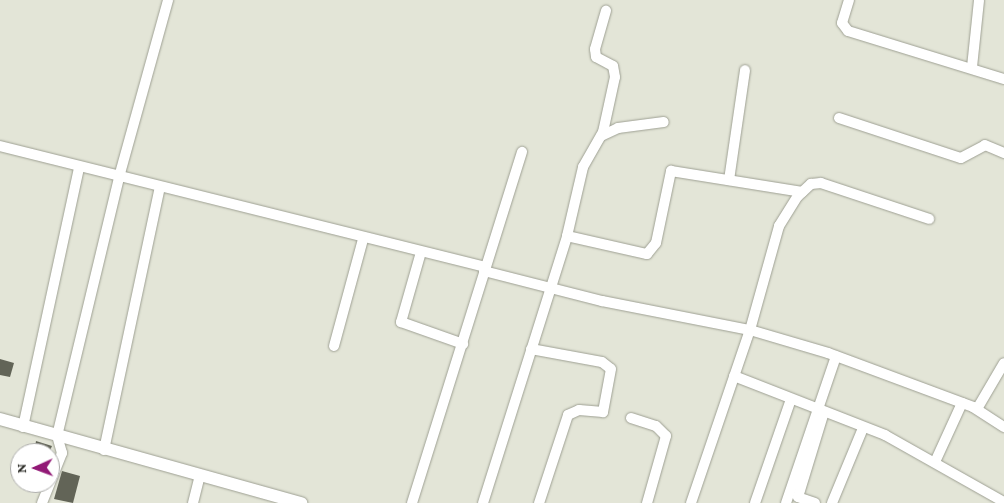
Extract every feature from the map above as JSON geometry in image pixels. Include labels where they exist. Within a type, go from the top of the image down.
[{"type":"street","points":[[42,503],[62,453],[57,436],[119,177],[168,0]]},
{"type":"street","points":[[849,0],[842,23],[848,31],[972,67],[1004,79]]},
{"type":"street","points":[[972,67],[979,0]]},
{"type":"street","points":[[483,503],[567,236],[583,167],[601,136],[616,77],[612,66],[596,57],[606,11]]},
{"type":"street","points":[[729,180],[745,70]]},
{"type":"street","points":[[839,118],[961,158],[985,145],[1004,153]]},
{"type":"street","points":[[601,136],[618,128],[664,122]]},
{"type":"street","points":[[0,146],[363,239],[421,252],[485,269],[550,290],[750,330],[836,356],[947,401],[962,402],[977,409],[1004,427]]},
{"type":"street","points":[[412,503],[522,152]]},
{"type":"street","points":[[23,427],[80,167]]},
{"type":"street","points":[[567,236],[647,254],[656,243],[671,171],[802,192]]},
{"type":"street","points":[[691,503],[750,330],[779,226],[802,192],[811,184],[831,185],[929,218]]},
{"type":"street","points":[[104,450],[160,187]]},
{"type":"street","points":[[334,346],[363,239]]},
{"type":"street","points":[[421,252],[400,322],[463,344]]},
{"type":"street","points":[[530,349],[602,362],[611,369],[603,412],[579,410],[568,415],[539,503]]},
{"type":"street","points":[[815,503],[798,497],[836,356]]},
{"type":"street","points":[[977,409],[1004,363]]},
{"type":"street","points":[[734,376],[863,428],[935,462],[1004,502]]},
{"type":"street","points":[[755,503],[791,399]]},
{"type":"street","points":[[935,462],[962,402]]},
{"type":"street","points":[[786,503],[820,410]]},
{"type":"street","points":[[631,418],[656,426],[666,436],[646,503]]},
{"type":"street","points":[[0,419],[104,450],[200,475],[263,498],[301,503]]},
{"type":"street","points":[[832,503],[863,428]]},
{"type":"street","points":[[193,503],[200,475]]},
{"type":"building","points":[[0,359],[14,363],[10,377],[0,375]]},
{"type":"building","points":[[62,471],[80,476],[73,503],[54,499],[56,493],[60,493]]}]
